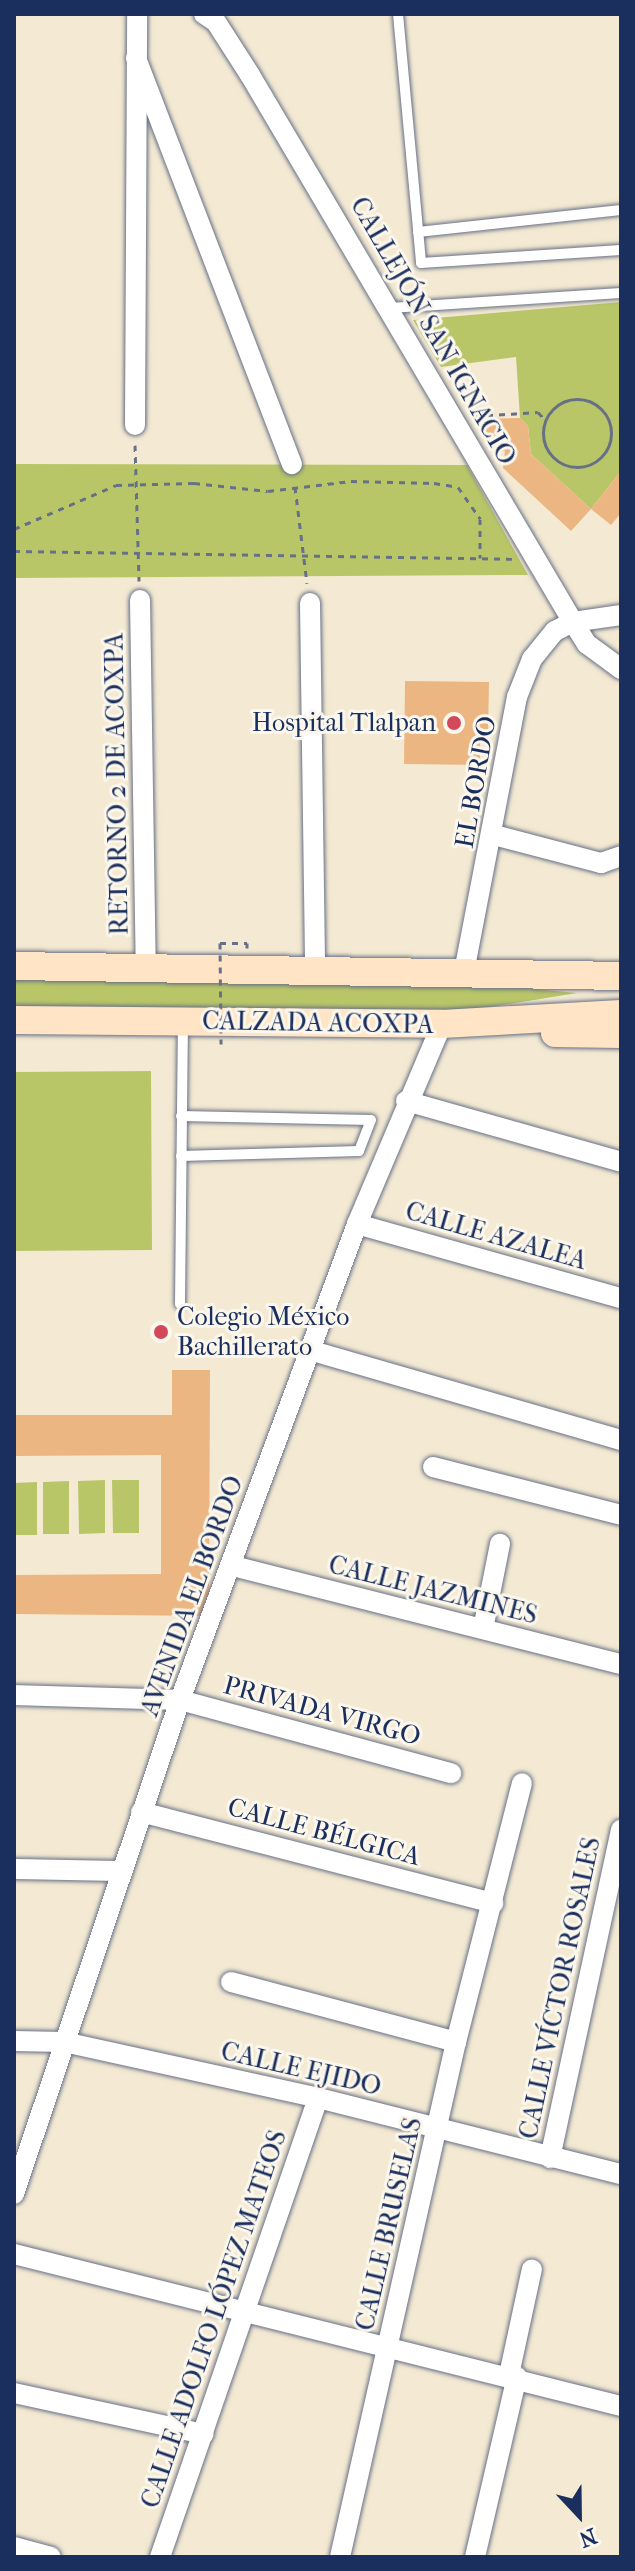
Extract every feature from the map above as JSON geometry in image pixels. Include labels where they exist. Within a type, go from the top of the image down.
[{"type":"main road","points":[[464,972],[539,959],[621,958]]},
{"type":"main road","name":"CALZADA ACOXPA","points":[[14,966],[315,967],[621,976]]},
{"type":"main road","name":"CALZADA ACOXPA","points":[[14,1020],[442,1024],[503,1023],[621,1014]]},
{"type":"main road","points":[[503,1023],[558,1034],[621,1034]]},
{"type":"street","points":[[135,425],[137,14]]},
{"type":"street","name":"CALLEJÓN SAN IGNACIO","points":[[204,14],[216,22],[250,75],[587,644],[621,669]]},
{"type":"street","points":[[136,58],[292,464]]},
{"type":"street","name":"RETORNO 2 DE ACOXPA","points":[[140,600],[146,967]]},
{"type":"street","points":[[310,603],[315,967]]},
{"type":"street","points":[[573,622],[621,615]]},
{"type":"street","name":"EL BORDO","points":[[464,972],[494,835],[517,697],[532,659],[555,631],[573,622]]},
{"type":"street","points":[[494,835],[601,863],[621,856]]},
{"type":"street","name":"AVENIDA EL BORDO","points":[[14,2194],[180,1700],[233,1566],[357,1224],[406,1101],[442,1024]]},
{"type":"street","points":[[406,1101],[621,1162]]},
{"type":"street","name":"CALLE AZALEA","points":[[357,1224],[621,1298]]},
{"type":"street","points":[[309,1350],[621,1440]]},
{"type":"street","points":[[433,1467],[621,1515]]},
{"type":"street","points":[[483,1629],[500,1544]]},
{"type":"street","name":"CALLE JAZMINES","points":[[233,1566],[621,1664]]},
{"type":"street","name":"PRIVADA VIRGO","points":[[14,1695],[180,1700],[451,1773]]},
{"type":"street","name":"CALLE BRUSELAS","points":[[340,2557],[439,2129],[456,2042],[522,1783]]},
{"type":"street","name":"CALLE BÉLGICA","points":[[141,1812],[493,1903]]},
{"type":"street","name":"CALLE VÍCTOR ROSALES","points":[[550,2158],[621,1830]]},
{"type":"street","points":[[14,1869],[121,1871]]},
{"type":"street","points":[[231,1982],[456,2042]]},
{"type":"street","name":"CALLE EJIDO","points":[[14,2041],[64,2042],[318,2098],[621,2174]]},
{"type":"street","name":"CALLE ADOLFO LÓPEZ MATEOS","points":[[160,2557],[247,2314],[318,2098]]},
{"type":"street","points":[[14,2254],[386,2348],[513,2376],[621,2406]]},
{"type":"street","points":[[475,2557],[532,2269]]},
{"type":"street","points":[[14,2393],[204,2434]]},
{"type":"street","points":[[14,2547],[51,2557]]},
{"type":"lane","points":[[398,14],[421,263],[621,250]]},
{"type":"lane","points":[[418,232],[621,210]]},
{"type":"lane","points":[[390,308],[621,293]]},
{"type":"lane","points":[[180,1304],[183,1021]]},
{"type":"lane","points":[[181,1116],[371,1120],[359,1151],[181,1156]]},
{"type":"path","points":[[453,417],[538,412],[544,419],[545,449],[564,467],[595,464],[611,442],[607,415],[588,400],[562,401],[544,419]]},
{"type":"path","points":[[135,425],[140,600]]},
{"type":"path","points":[[292,464],[310,603]]},
{"type":"path","points":[[14,529],[116,485],[295,487],[351,481],[458,487],[480,519],[480,558]]},
{"type":"path","points":[[14,550],[536,559]]},
{"type":"path","points":[[220,943],[221,1044]]},
{"type":"green space","points":[[621,302],[621,471],[591,509],[531,454],[528,426],[520,418],[516,357],[441,367],[413,320]]},
{"type":"green space","points":[[14,464],[467,465],[528,575],[14,578]]},
{"type":"green space","points":[[14,977],[451,981],[577,993],[435,1016],[14,1012]]},
{"type":"green space","points":[[151,1071],[152,1250],[14,1251],[14,1072]]},
{"type":"green space","points":[[105,1480],[105,1533],[79,1534],[78,1481]]},
{"type":"green space","points":[[112,1480],[139,1480],[139,1533],[113,1533]]},
{"type":"green space","points":[[69,1481],[69,1534],[43,1534],[43,1482]]},
{"type":"green space","points":[[37,1482],[37,1535],[14,1535],[14,1483]]},
{"type":"building","points":[[520,418],[528,426],[531,454],[591,509],[571,531],[503,468],[505,451],[496,452],[494,436],[486,436],[484,419]]},
{"type":"building","points":[[621,471],[621,513],[611,525],[591,509]]},
{"type":"building","name":"Hospital Tlalpan","points":[[405,681],[489,682],[488,738],[480,738],[480,765],[404,764]]},
{"type":"building","points":[[172,1370],[210,1370],[209,1616],[14,1614],[14,1575],[161,1574],[161,1455],[14,1456],[14,1415],[172,1415]]},
{"type":"place","name":"Hospital Tlalpan","points":[[454,723]]},
{"type":"place","name":"Colegio México Bachillerato","points":[[161,1332]]}]
